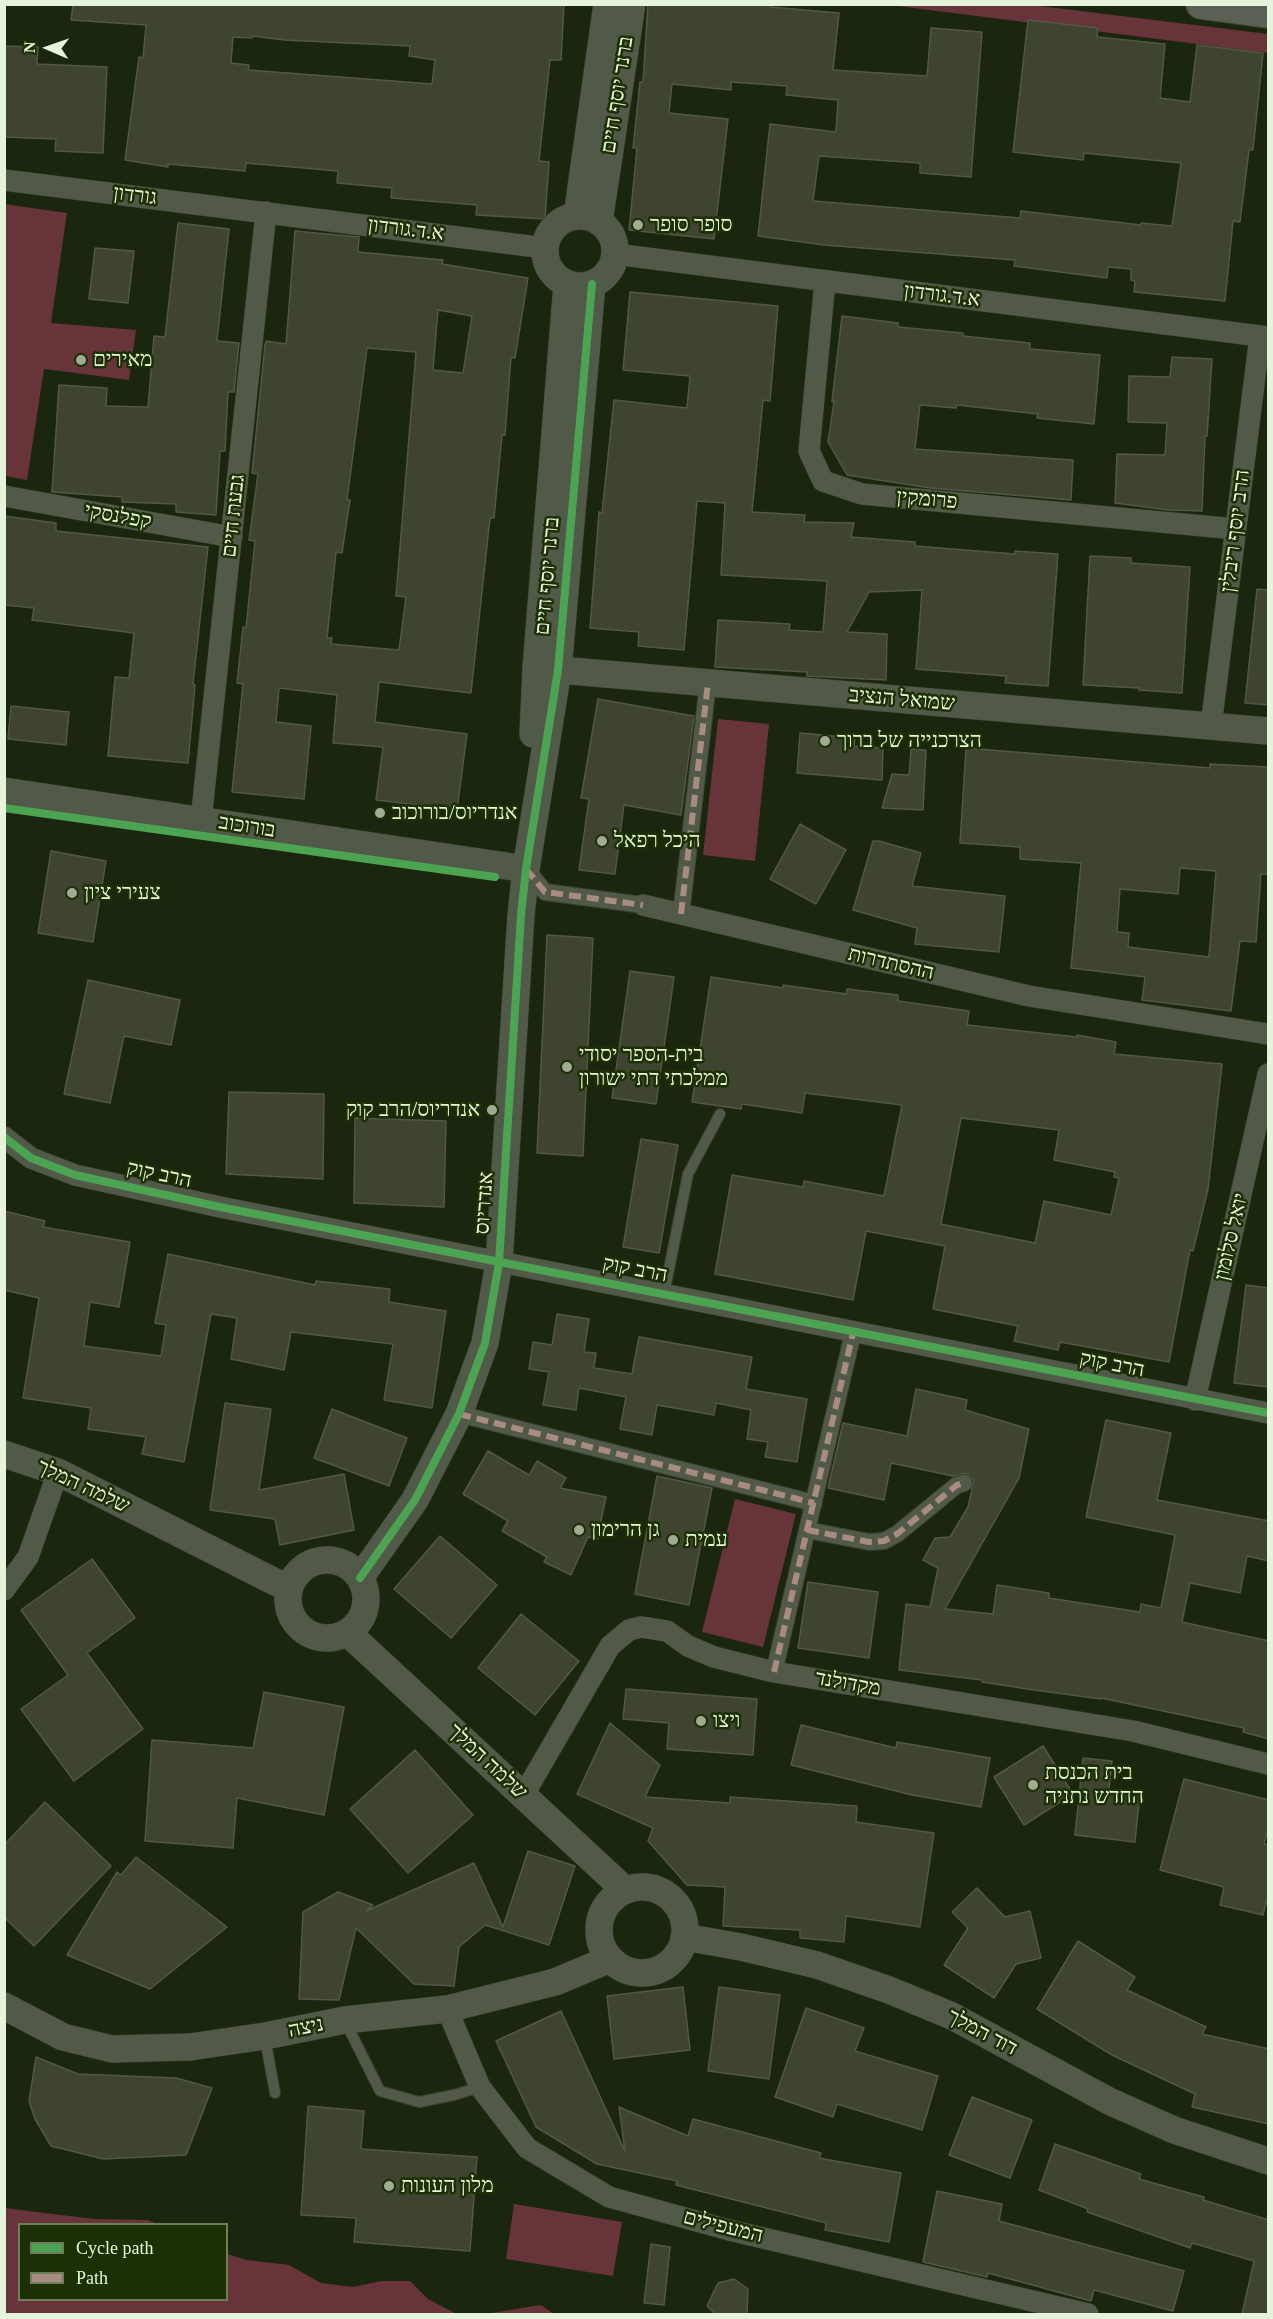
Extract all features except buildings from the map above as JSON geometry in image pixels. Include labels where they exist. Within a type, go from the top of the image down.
[{"type":"main road","points":[[1201,4],[1269,13]]},
{"type":"street","name":"ברנר יוסף חיים","points":[[588,219],[607,4]]},
{"type":"street","name":"ברנר יוסף חיים","points":[[588,219],[632,4]]},
{"type":"street","name":"גורדון","points":[[4,180],[266,212]]},
{"type":"street","name":"א.ד.גורדון","points":[[266,212],[545,248]]},
{"type":"street","name":"גבעת חיים","points":[[201,820],[266,212]]},
{"type":"street","points":[[565,219],[588,219],[612,236],[615,254],[608,273],[580,284],[557,278],[550,270],[545,248],[548,236],[555,226],[565,219]]},
{"type":"street","name":"א.ד.גורדון","points":[[615,254],[1264,337]]},
{"type":"street","name":"פרומקין","points":[[825,281],[809,451],[823,480],[862,494],[1236,530]]},
{"type":"street","name":"ברנר יוסף חיים","points":[[526,869],[547,669],[580,284]]},
{"type":"street","name":"הרב יוסף ריבלין","points":[[1211,726],[1264,337]]},
{"type":"street","name":"קפלנסקי","points":[[4,496],[232,537]]},
{"type":"street","name":"שמואל הנציב","points":[[547,669],[1269,731]]},
{"type":"street","points":[[681,914],[708,683]]},
{"type":"street","name":"בורוכוב","points":[[4,791],[526,869]]},
{"type":"street","points":[[472,861],[495,877],[521,915]]},
{"type":"street","name":"ההסתדרות","points":[[526,869],[546,892],[643,905],[1029,996],[1269,1034]]},
{"type":"street","name":"אנדריוס","points":[[360,1578],[415,1500],[459,1414],[485,1343],[499,1263],[521,915],[526,869]]},
{"type":"street","name":"יואל סלומון","points":[[1195,1400],[1269,1074]]},
{"type":"street","name":"הרב קוק","points":[[4,1137],[31,1158],[75,1175],[499,1263],[1269,1413]]},
{"type":"street","points":[[774,1672],[853,1332]]},
{"type":"street","points":[[459,1414],[814,1503]]},
{"type":"street","name":"שלמה המלך","points":[[4,1454],[58,1472],[289,1589]]},
{"type":"street","points":[[4,1590],[28,1557],[58,1472]]},
{"type":"street","points":[[807,1530],[869,1542],[884,1541],[897,1534],[957,1485],[964,1483]]},
{"type":"street","points":[[316,1562],[338,1562],[351,1568],[360,1578],[365,1588],[365,1611],[348,1633],[334,1638],[320,1638],[306,1633],[291,1616],[288,1602],[289,1589],[297,1574],[307,1565],[316,1562]]},
{"type":"street","name":"מקדולנד","points":[[523,1796],[610,1646],[629,1630],[641,1627],[666,1630],[688,1646],[714,1657],[774,1672],[1133,1731],[1269,1764]]},
{"type":"street","name":"שלמה המלך","points":[[348,1633],[625,1890]]},
{"type":"street","points":[[646,1888],[666,1895],[677,1905],[683,1918],[684,1938],[674,1959],[662,1968],[648,1973],[634,1973],[621,1968],[610,1959],[602,1947],[599,1934],[600,1920],[605,1908],[614,1897],[625,1890],[646,1888]]},
{"type":"street","name":"דוד המלך","points":[[684,1938],[741,1947],[817,1965],[889,1990],[952,2016],[1109,2102],[1174,2130],[1269,2161]]},
{"type":"street","name":"ניצה","points":[[4,2006],[63,2037],[112,2049],[190,2048],[345,2020],[447,2009],[555,1982],[610,1959]]},
{"type":"street","name":"המעפילים","points":[[447,2009],[480,2087],[527,2148],[609,2197],[729,2230],[1088,2314]]},
{"type":"lane","points":[[664,1294],[688,1174],[720,1114]]},
{"type":"lane","points":[[345,2020],[380,2091],[419,2102],[480,2087]]},
{"type":"lane","points":[[265,2036],[275,2093]]},
{"type":"shaded area","points":[[890,5],[1032,5],[1268,34],[1268,53]]},
{"type":"shaded area","points":[[4,204],[67,213],[51,323],[136,330],[129,380],[44,369],[27,480],[5,476]]},
{"type":"shaded area","points":[[718,719],[769,724],[755,861],[703,855]]},
{"type":"shaded area","points":[[735,1499],[796,1514],[763,1647],[702,1632]]},
{"type":"shaded area","points":[[514,2204],[622,2222],[613,2276],[506,2259]]},
{"type":"shaded area","points":[[5,2208],[94,2219],[148,2220],[155,2223],[18,2223],[18,2301],[228,2301],[228,2254],[247,2260],[289,2265],[321,2283],[353,2287],[381,2281],[410,2281],[428,2299],[455,2313],[479,2314],[5,2314]]},
{"type":"shaded area","points":[[541,2305],[554,2314],[486,2314],[522,2308]]},
{"type":"marked path","points":[[681,914],[708,683]]},
{"type":"marked path","points":[[526,869],[545,892],[643,905]]},
{"type":"marked path","points":[[774,1672],[853,1333]]},
{"type":"marked path","points":[[459,1414],[814,1503]]},
{"type":"marked path","points":[[807,1530],[869,1542],[884,1541],[897,1534],[957,1485],[964,1483]]},
{"type":"cycle path","points":[[360,1578],[415,1500],[459,1414],[485,1343],[499,1263],[521,915],[526,869],[558,670],[592,284]]},
{"type":"cycle path","points":[[4,808],[495,877]]},
{"type":"cycle path","points":[[4,1137],[31,1158],[75,1175],[220,1207],[1268,1413]]},
{"type":"place","name":"סופר סופר","points":[[638,225]]},
{"type":"place","name":"מאירים","points":[[81,360]]},
{"type":"place","name":"הצרכנייה של ברוך","points":[[825,741]]},
{"type":"place","name":"אנדריוס/בורוכוב","points":[[380,813]]},
{"type":"place","name":"היכל רפאל","points":[[602,841]]},
{"type":"place","name":"צעירי ציון","points":[[72,893]]},
{"type":"place","name":"בית-הספר יסודי ממלכתי דתי ישורון","points":[[567,1067]]},
{"type":"place","name":"אנדריוס/הרב קוק","points":[[492,1110]]},
{"type":"place","name":"גן הרימון","points":[[579,1530]]},
{"type":"place","name":"עמית","points":[[673,1540]]},
{"type":"place","name":"ויצו","points":[[701,1721]]},
{"type":"place","name":"בית הכנסת החדש נתניה","points":[[1033,1785]]},
{"type":"place","name":"מלון העונות","points":[[389,2186]]}]
